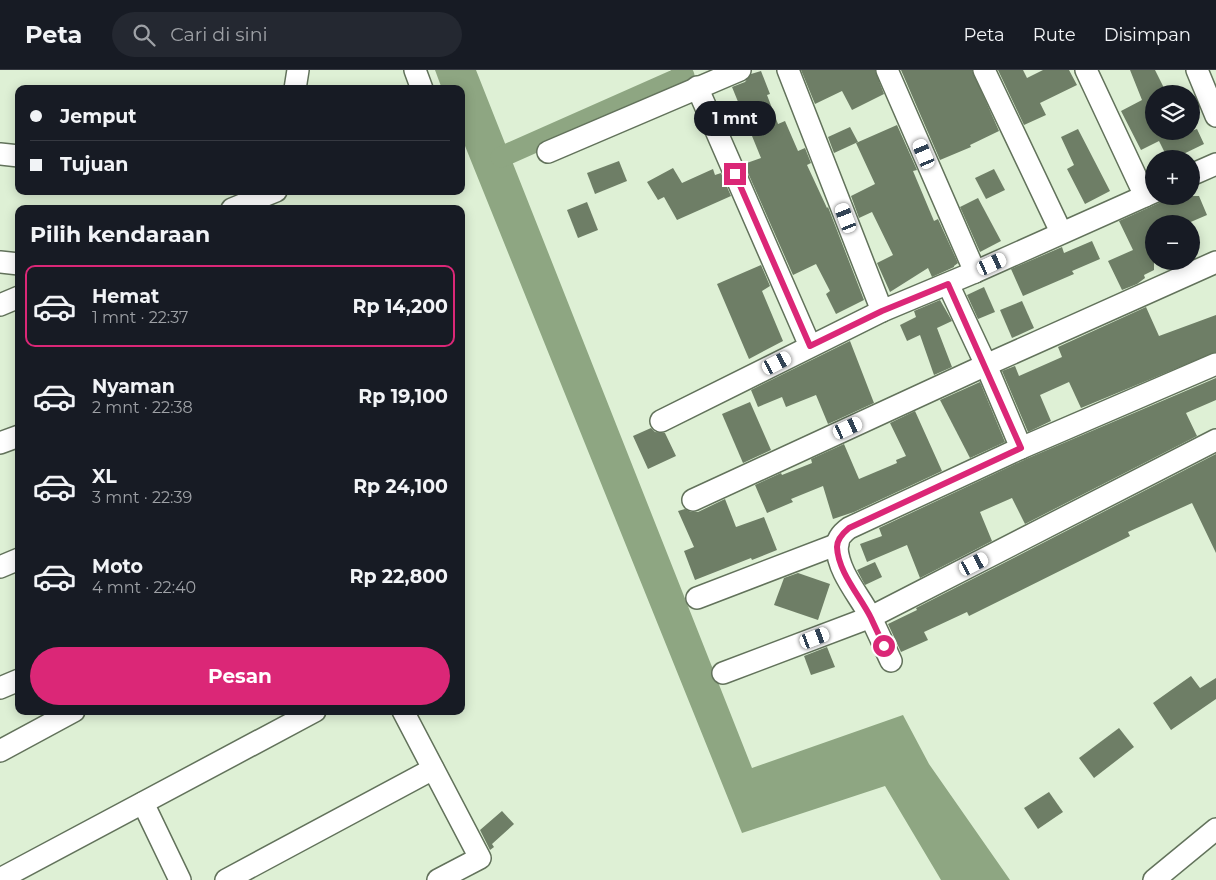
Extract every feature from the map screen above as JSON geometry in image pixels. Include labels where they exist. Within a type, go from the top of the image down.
[{"type":"street","points":[[296,85],[298,70]]},
{"type":"street","points":[[415,70],[421,85]]},
{"type":"street","points":[[548,152],[740,70]]},
{"type":"street","points":[[788,70],[882,311]]},
{"type":"street","points":[[887,70],[975,272]]},
{"type":"street","points":[[984,70],[1061,232]]},
{"type":"street","points":[[1086,70],[1145,186]]},
{"type":"street","points":[[1197,70],[1216,116]]},
{"type":"street","points":[[697,87],[810,346]]},
{"type":"street","points":[[0,154],[15,156]]},
{"type":"street","points":[[1200,171],[1216,164]]},
{"type":"street","points":[[242,205],[266,195]]},
{"type":"street","points":[[661,421],[882,311],[948,284],[1145,196]]},
{"type":"street","points":[[0,262],[15,264]]},
{"type":"street","points":[[694,500],[986,365],[1216,262]]},
{"type":"street","points":[[948,284],[986,365],[1021,448]]},
{"type":"street","points":[[0,305],[15,299]]},
{"type":"street","points":[[890,660],[871,617],[842,568],[838,544],[843,533],[849,528],[1021,448],[1216,364]]},
{"type":"street","points":[[0,444],[15,438]]},
{"type":"street","points":[[723,673],[871,617],[1216,440]]},
{"type":"street","points":[[697,598],[838,544]]},
{"type":"street","points":[[0,567],[15,561]]},
{"type":"street","points":[[0,688],[15,682]]},
{"type":"street","points":[[0,751],[67,715]]},
{"type":"street","points":[[0,879],[307,715]]},
{"type":"street","points":[[405,715],[480,858],[438,880]]},
{"type":"street","points":[[226,880],[433,769]]},
{"type":"street","points":[[144,802],[180,880]]},
{"type":"street","points":[[1154,880],[1216,829]]},
{"type":"shaded area","points":[[435,70],[476,70],[752,768],[903,715],[929,764],[1010,880],[941,880],[885,786],[742,833],[465,146],[465,85],[441,85]]},
{"type":"building","points":[[801,70],[875,70],[884,94],[852,110],[842,91],[815,104]]},
{"type":"building","points":[[901,70],[972,70],[999,131],[970,145],[971,147],[940,160]]},
{"type":"building","points":[[998,70],[1023,70],[1027,78],[1043,70],[1069,70],[1077,85],[1040,103],[1046,115],[1024,125]]},
{"type":"building","points":[[1130,70],[1155,70],[1162,85],[1145,85],[1145,140],[1200,140],[1200,135],[1204,144],[1192,150],[1164,150],[1159,141],[1141,150],[1121,111],[1142,100]]},
{"type":"building","points":[[761,71],[770,94],[767,95],[778,124],[785,121],[798,151],[805,148],[811,163],[807,165],[828,207],[864,300],[836,314],[826,294],[830,291],[816,264],[793,275],[744,164],[761,158],[732,87],[745,82],[751,74]]},
{"type":"building","points":[[897,125],[917,170],[913,171],[934,221],[938,219],[958,263],[954,267],[932,277],[928,268],[890,292],[877,263],[893,255],[872,212],[859,218],[851,196],[875,184],[856,143]]},
{"type":"building","points":[[850,127],[858,142],[834,153],[828,137]]},
{"type":"building","points":[[1078,129],[1110,191],[1085,204],[1067,169],[1074,165],[1061,137]]},
{"type":"building","points":[[619,161],[627,181],[595,194],[587,173]]},
{"type":"building","points":[[673,168],[682,183],[713,169],[715,175],[721,173],[731,196],[677,220],[664,197],[658,200],[647,182]]},
{"type":"building","points":[[994,169],[1005,190],[986,199],[975,178]]},
{"type":"building","points":[[978,198],[1001,241],[980,252],[960,207]]},
{"type":"building","points":[[1200,198],[1207,215],[1200,218],[1200,215],[1145,215],[1145,270],[1154,270],[1144,275],[1145,278],[1137,284],[1122,290],[1108,261],[1133,250],[1119,221],[1155,205],[1200,205]]},
{"type":"building","points":[[587,202],[598,230],[578,238],[567,210]]},
{"type":"building","points":[[1092,241],[1100,259],[1072,271],[1074,274],[1023,296],[1011,269],[1062,247],[1064,253]]},
{"type":"building","points":[[761,265],[770,286],[762,291],[783,341],[749,359],[717,284]]},
{"type":"building","points":[[984,287],[995,312],[978,319],[967,295]]},
{"type":"building","points":[[940,300],[952,321],[937,328],[952,367],[934,375],[920,335],[907,341],[900,325],[916,317],[914,311]]},
{"type":"building","points":[[1022,301],[1034,328],[1012,338],[1000,310]]},
{"type":"building","points":[[1146,307],[1159,336],[1216,315],[1216,352],[1081,408],[1069,382],[1040,395],[1051,421],[1028,432],[1002,371],[1015,366],[1019,376],[1062,357],[1058,347]]},
{"type":"building","points":[[850,341],[874,403],[828,424],[816,395],[786,407],[782,397],[758,407],[751,390]]},
{"type":"building","points":[[1216,378],[1216,400],[1186,413],[1197,436],[1025,524],[1012,498],[980,512],[992,541],[920,578],[907,545],[867,562],[860,544],[882,536],[879,528],[1026,459]]},
{"type":"building","points":[[980,382],[1005,442],[970,458],[940,400]]},
{"type":"building","points":[[750,402],[771,450],[743,463],[722,414]]},
{"type":"building","points":[[915,411],[942,471],[854,512],[833,519],[823,486],[791,499],[793,502],[767,513],[755,485],[781,473],[782,475],[812,463],[811,459],[844,444],[859,479],[897,463],[896,460],[906,456],[890,423]]},
{"type":"building","points":[[651,428],[655,432],[665,433],[676,456],[648,469],[633,436]]},
{"type":"building","points":[[1216,454],[1216,553],[1192,503],[1128,532],[1130,536],[969,616],[967,612],[924,632],[928,640],[901,652],[888,624]]},
{"type":"building","points":[[725,499],[736,527],[764,517],[777,550],[695,580],[684,551],[694,547],[678,511],[685,509],[691,512],[698,512]]},
{"type":"building","points":[[875,562],[882,577],[865,585],[857,570]]},
{"type":"building","points":[[798,573],[830,584],[818,620],[774,605],[784,578]]},
{"type":"building","points":[[827,647],[835,667],[811,675],[804,656]]},
{"type":"building","points":[[1191,676],[1200,688],[1216,678],[1216,699],[1171,730],[1153,703]]},
{"type":"building","points":[[1119,728],[1134,747],[1094,778],[1079,758]]},
{"type":"building","points":[[1049,792],[1063,812],[1038,829],[1024,808]]},
{"type":"building","points":[[502,811],[514,824],[492,844],[494,847],[490,850],[480,830]]},
{"type":"waterway","points":[[501,157],[684,76],[681,70]]},
{"type":"route","points":[[735,174],[810,346],[882,311],[948,284],[986,365],[1021,448],[849,528],[843,533],[839,539],[837,549],[842,568],[871,617],[884,646]]}]
